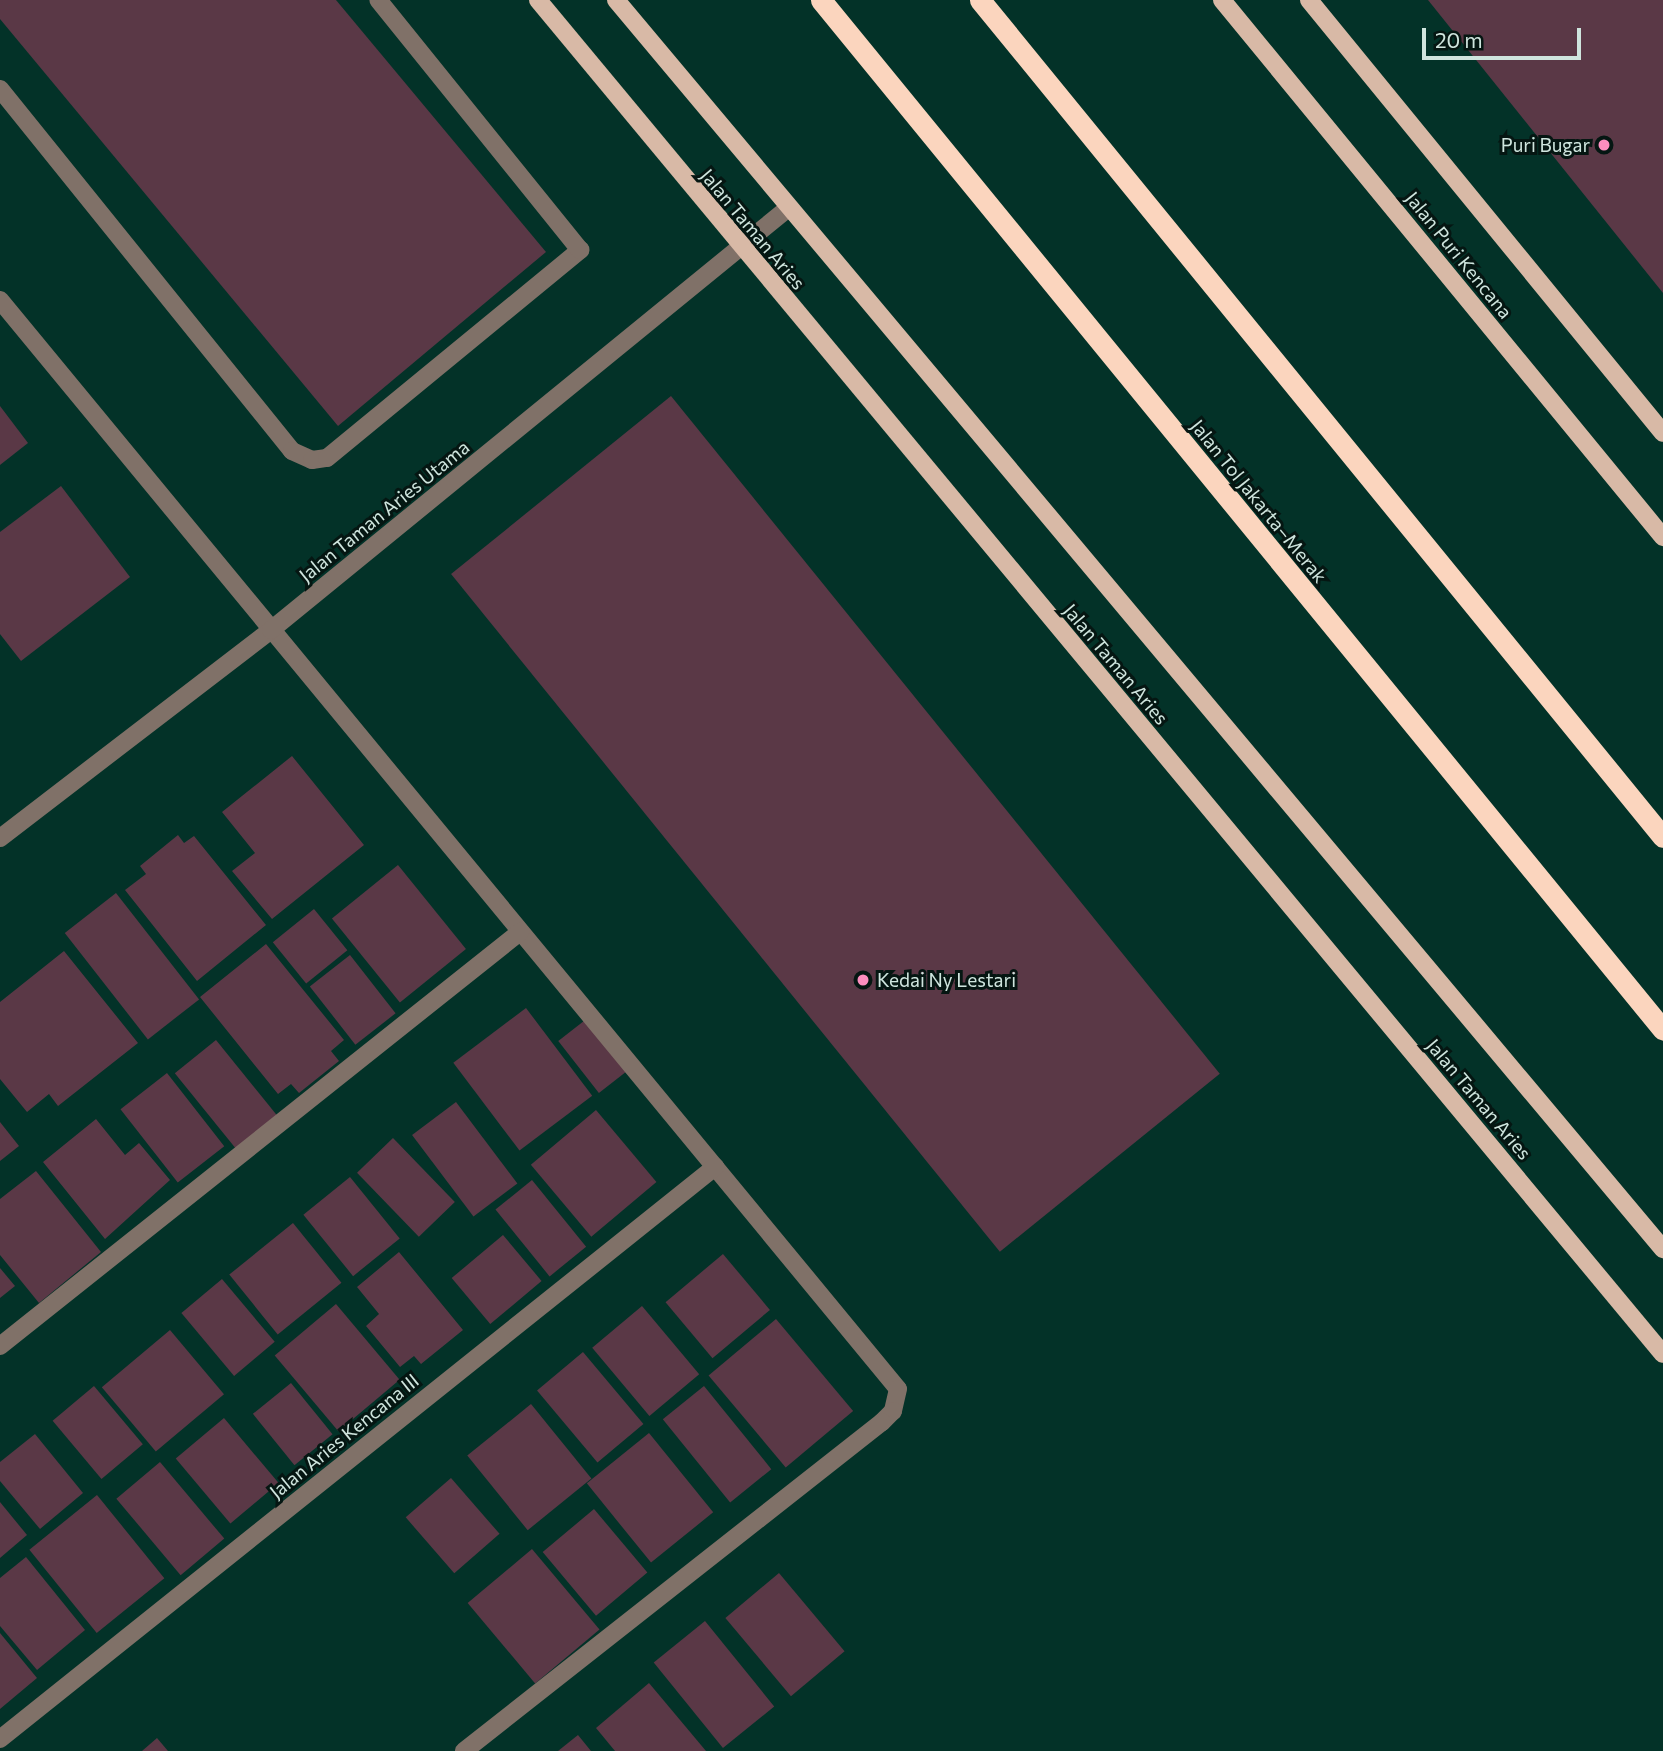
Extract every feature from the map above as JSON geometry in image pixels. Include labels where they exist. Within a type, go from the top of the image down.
[{"type":"highway","name":"Jalan Tol Jakarta–Merak","points":[[821,0],[1663,1030]]},
{"type":"highway","points":[[980,0],[1663,837]]},
{"type":"main road","name":"Jalan Taman Aries","points":[[538,0],[1663,1354]]},
{"type":"main road","name":"Jalan Taman Aries","points":[[616,0],[787,209],[1663,1249]]},
{"type":"main road","name":"Jalan Puri Kencana","points":[[1222,0],[1663,537]]},
{"type":"main road","points":[[1309,0],[1663,433]]},
{"type":"street","points":[[0,89],[292,451],[312,460],[327,458],[580,250],[378,0]]},
{"type":"street","name":"Jalan Taman Aries Utama","points":[[0,838],[271,630],[787,209]]},
{"type":"street","points":[[2,306],[898,1389],[893,1411],[464,1751]]},
{"type":"street","points":[[0,1346],[520,932]]},
{"type":"street","name":"Jalan Aries Kencana III","points":[[0,1739],[715,1167]]},
{"type":"building","points":[[0,0],[336,0],[546,252],[338,426],[0,19]]},
{"type":"building","name":"Puri Bugar","points":[[1428,0],[1663,0],[1663,293]]},
{"type":"building","points":[[671,396],[1220,1074],[1000,1252],[451,574]]},
{"type":"building","points":[[0,406],[28,443],[0,465]]},
{"type":"building","points":[[61,486],[130,577],[21,661],[0,634],[0,532]]},
{"type":"building","points":[[292,756],[364,845],[272,919],[232,871],[255,853],[222,812]]},
{"type":"building","points":[[178,835],[184,843],[194,836],[266,925],[197,981],[125,890],[146,874],[140,866]]},
{"type":"building","points":[[398,865],[466,949],[400,1002],[332,918]]},
{"type":"building","points":[[116,893],[199,999],[148,1039],[65,933]]},
{"type":"building","points":[[314,909],[347,950],[306,984],[273,942]]},
{"type":"building","points":[[266,944],[344,1040],[331,1051],[339,1061],[299,1093],[291,1084],[278,1094],[200,997]]},
{"type":"building","points":[[64,951],[138,1043],[58,1106],[49,1094],[27,1112],[0,1079],[0,1002]]},
{"type":"building","points":[[350,955],[396,1013],[355,1045],[310,986]]},
{"type":"building","points":[[526,1008],[592,1096],[520,1151],[453,1063]]},
{"type":"building","points":[[589,1017],[630,1069],[599,1093],[558,1041]]},
{"type":"building","points":[[216,1040],[280,1118],[238,1152],[175,1073]]},
{"type":"building","points":[[167,1073],[224,1146],[178,1183],[121,1109]]},
{"type":"building","points":[[456,1102],[517,1183],[473,1217],[412,1135]]},
{"type":"building","points":[[596,1110],[656,1182],[591,1237],[531,1165]]},
{"type":"building","points":[[96,1119],[125,1155],[139,1143],[170,1180],[105,1239],[43,1162]]},
{"type":"building","points":[[0,1122],[19,1146],[0,1161]]},
{"type":"building","points":[[393,1138],[455,1202],[419,1237],[357,1173]]},
{"type":"building","points":[[36,1171],[101,1252],[39,1303],[0,1255],[0,1199]]},
{"type":"building","points":[[350,1177],[400,1238],[353,1276],[303,1215]]},
{"type":"building","points":[[532,1180],[586,1247],[550,1276],[495,1210]]},
{"type":"building","points":[[293,1223],[341,1283],[278,1334],[229,1275]]},
{"type":"building","points":[[503,1235],[542,1281],[490,1324],[452,1278]]},
{"type":"building","points":[[399,1252],[463,1330],[421,1364],[414,1356],[400,1367],[366,1326],[379,1314],[357,1287]]},
{"type":"building","points":[[723,1254],[770,1310],[712,1358],[666,1302]]},
{"type":"building","points":[[0,1268],[15,1286],[0,1298]]},
{"type":"building","points":[[222,1279],[275,1342],[234,1376],[181,1313]]},
{"type":"building","points":[[336,1304],[400,1380],[338,1431],[275,1355]]},
{"type":"building","points":[[642,1306],[699,1374],[649,1416],[592,1348]]},
{"type":"building","points":[[776,1319],[853,1411],[786,1467],[709,1376]]},
{"type":"building","points":[[170,1330],[224,1394],[156,1452],[102,1387]]},
{"type":"building","points":[[583,1352],[643,1424],[597,1463],[537,1391]]},
{"type":"building","points":[[291,1383],[333,1434],[294,1465],[253,1414]]},
{"type":"building","points":[[94,1386],[143,1444],[101,1479],[53,1421]]},
{"type":"building","points":[[704,1386],[771,1469],[730,1503],[663,1419]]},
{"type":"building","points":[[531,1404],[591,1479],[528,1530],[467,1456]]},
{"type":"building","points":[[224,1418],[279,1483],[230,1524],[176,1458]]},
{"type":"building","points":[[649,1433],[713,1512],[651,1563],[587,1483]]},
{"type":"building","points":[[35,1434],[83,1493],[40,1529],[0,1481],[0,1462]]},
{"type":"building","points":[[160,1462],[224,1539],[181,1575],[116,1499]]},
{"type":"building","points":[[451,1478],[500,1534],[454,1573],[406,1517]]},
{"type":"building","points":[[97,1495],[164,1578],[97,1633],[29,1550]]},
{"type":"building","points":[[0,1502],[27,1535],[0,1558]]},
{"type":"building","points":[[594,1509],[647,1573],[596,1616],[543,1552]]},
{"type":"building","points":[[532,1549],[599,1629],[535,1683],[468,1603]]},
{"type":"building","points":[[26,1557],[85,1630],[37,1670],[0,1626],[0,1578]]},
{"type":"building","points":[[779,1573],[845,1651],[791,1696],[725,1618]]},
{"type":"building","points":[[705,1621],[774,1706],[723,1748],[654,1663]]},
{"type":"building","points":[[0,1633],[37,1678],[0,1709]]},
{"type":"building","points":[[649,1683],[706,1751],[615,1751],[596,1728]]},
{"type":"building","points":[[578,1735],[591,1751],[558,1751]]},
{"type":"building","points":[[157,1738],[168,1751],[142,1751]]},
{"type":"place","name":"Puri Bugar","points":[[1604,145]]},
{"type":"place","name":"Kedai Ny Lestari","points":[[863,980]]}]
